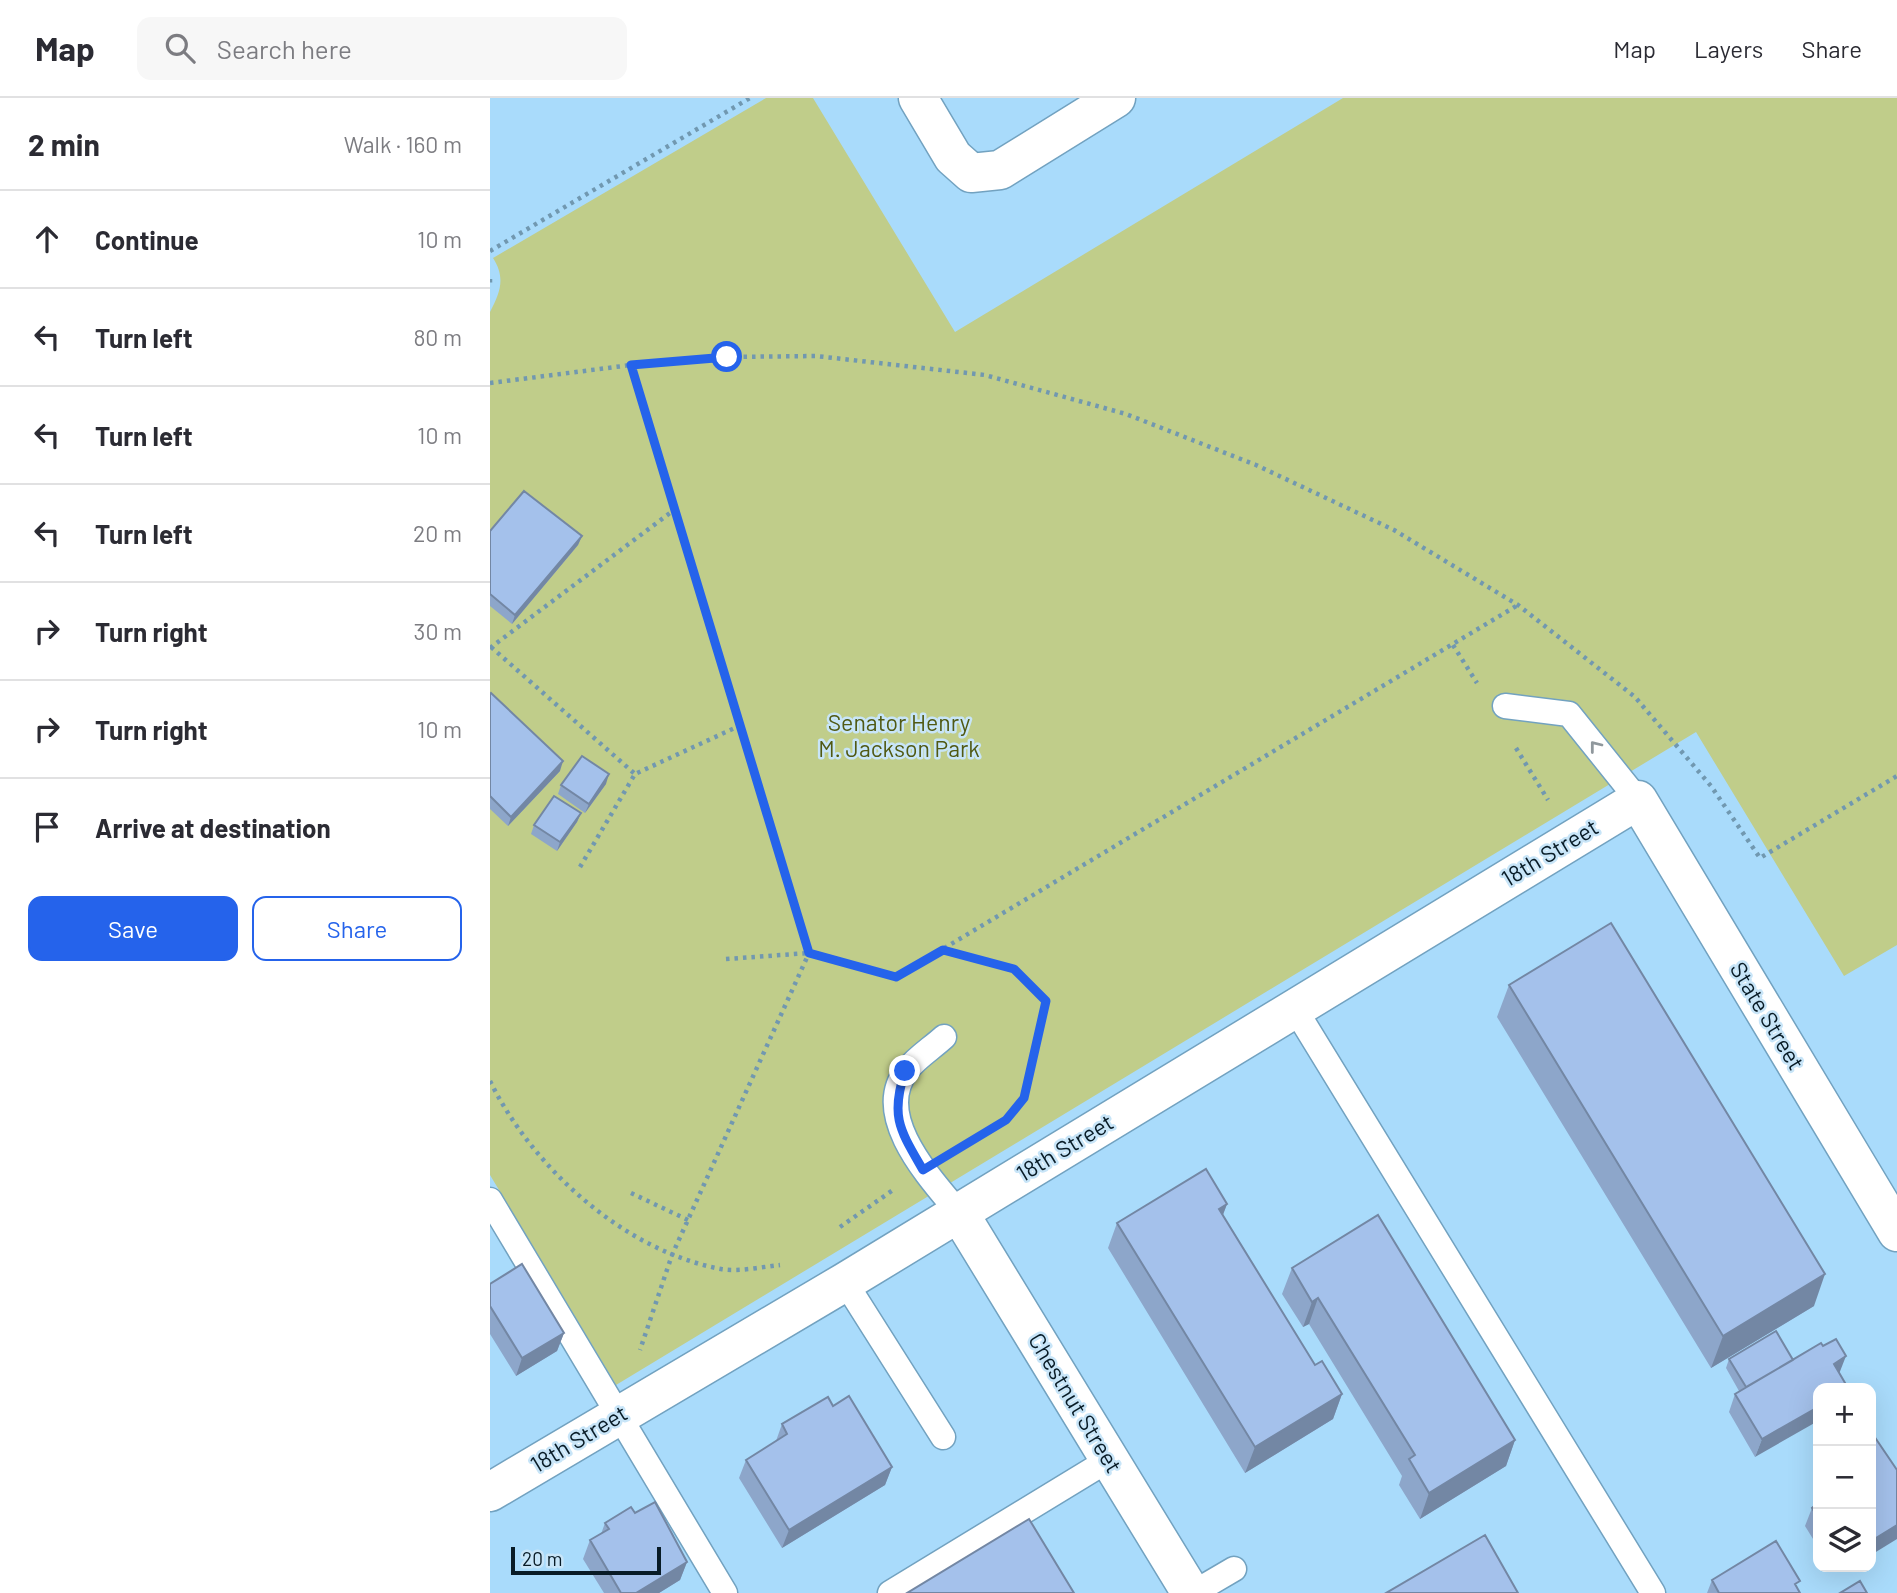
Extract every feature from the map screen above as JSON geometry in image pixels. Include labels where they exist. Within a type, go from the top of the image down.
[{"type":"street","points":[[918,98],[953,157],[971,173],[1000,170],[1116,98]]},
{"type":"street","name":"18th Street","points":[[490,1492],[845,1282],[1638,800]]},
{"type":"street","name":"State Street","points":[[1638,800],[1897,1232]]},
{"type":"street","name":"Chestnut Street","points":[[959,1213],[1192,1593]]},
{"type":"lane","points":[[1505,706],[1570,714],[1638,800]]},
{"type":"lane","points":[[1294,1009],[1653,1593]]},
{"type":"lane","points":[[944,1037],[905,1071],[896,1101],[902,1134],[923,1170],[959,1213]]},
{"type":"lane","points":[[490,1200],[725,1593]]},
{"type":"lane","points":[[845,1282],[943,1437]]},
{"type":"lane","points":[[890,1593],[1110,1459]]},
{"type":"lane","points":[[1192,1593],[1234,1569]]},
{"type":"path","points":[[490,251],[750,98]]},
{"type":"path","points":[[490,279],[490,286]]},
{"type":"path","points":[[490,383],[631,365],[727,357],[816,356],[985,375],[1126,414],[1256,465],[1394,530],[1518,605],[1635,697],[1711,786],[1760,858],[1897,776]]},
{"type":"path","points":[[618,1416],[672,1255],[809,953],[631,365]]},
{"type":"path","points":[[635,774],[490,647],[674,510]]},
{"type":"path","points":[[726,959],[809,953],[896,977],[1518,605]]},
{"type":"path","points":[[580,867],[635,774],[739,726]]},
{"type":"path","points":[[828,1235],[923,1170],[1006,1120],[1024,1098],[1046,1001],[1014,969],[943,950]]},
{"type":"path","points":[[490,1082],[537,1151],[592,1209],[654,1248],[724,1270],[782,1265]]},
{"type":"path","points":[[631,1193],[688,1220]]},
{"type":"green space","name":"Senator Henry M. Jackson Park","points":[[766,98],[813,98],[955,332],[1343,98],[1897,98],[1897,945],[1844,976],[1696,732],[616,1385],[490,1175],[490,312],[500,285],[499,272],[493,258]]},
{"type":"building","points":[[524,491],[582,536],[515,615],[490,594],[490,531]]},
{"type":"building","points":[[491,693],[563,761],[511,817],[490,796]]},
{"type":"building","points":[[582,756],[609,774],[589,804],[561,785]]},
{"type":"building","points":[[554,796],[581,813],[560,842],[534,825]]},
{"type":"building","points":[[1611,923],[1825,1274],[1723,1336],[1509,985]]},
{"type":"building","points":[[1206,1169],[1227,1204],[1219,1209],[1315,1365],[1322,1361],[1342,1394],[1255,1447],[1117,1223]]},
{"type":"building","points":[[1378,1215],[1515,1440],[1429,1493],[1409,1459],[1415,1455],[1318,1298],[1312,1302],[1292,1268]]},
{"type":"building","points":[[522,1264],[564,1333],[522,1358],[490,1306],[490,1284]]},
{"type":"building","points":[[1776,1331],[1793,1360],[1746,1387],[1729,1359]]},
{"type":"building","points":[[1836,1339],[1846,1356],[1834,1364],[1845,1383],[1813,1383],[1813,1410],[1762,1439],[1735,1394],[1821,1343],[1823,1346]]},
{"type":"building","points":[[849,1396],[892,1467],[789,1530],[746,1460],[787,1434],[782,1424],[828,1397],[833,1406]]},
{"type":"building","points":[[1876,1439],[1897,1470],[1897,1525],[1876,1538]]},
{"type":"building","points":[[655,1502],[687,1562],[636,1593],[621,1593],[590,1540],[609,1529],[605,1523],[631,1507],[635,1513]]},
{"type":"building","points":[[1029,1519],[1074,1593],[907,1593]]},
{"type":"building","points":[[1485,1535],[1518,1593],[1386,1593]]},
{"type":"building","points":[[1776,1541],[1800,1581],[1795,1584],[1800,1593],[1719,1593],[1712,1580]]},
{"type":"building","points":[[1860,1581],[1867,1593],[1840,1593]]},
{"type":"route","points":[[727,357],[631,365],[809,953],[896,977],[943,950],[1014,969],[1046,1001],[1024,1098],[1006,1120],[923,1170],[902,1134],[896,1101],[905,1071]]}]
